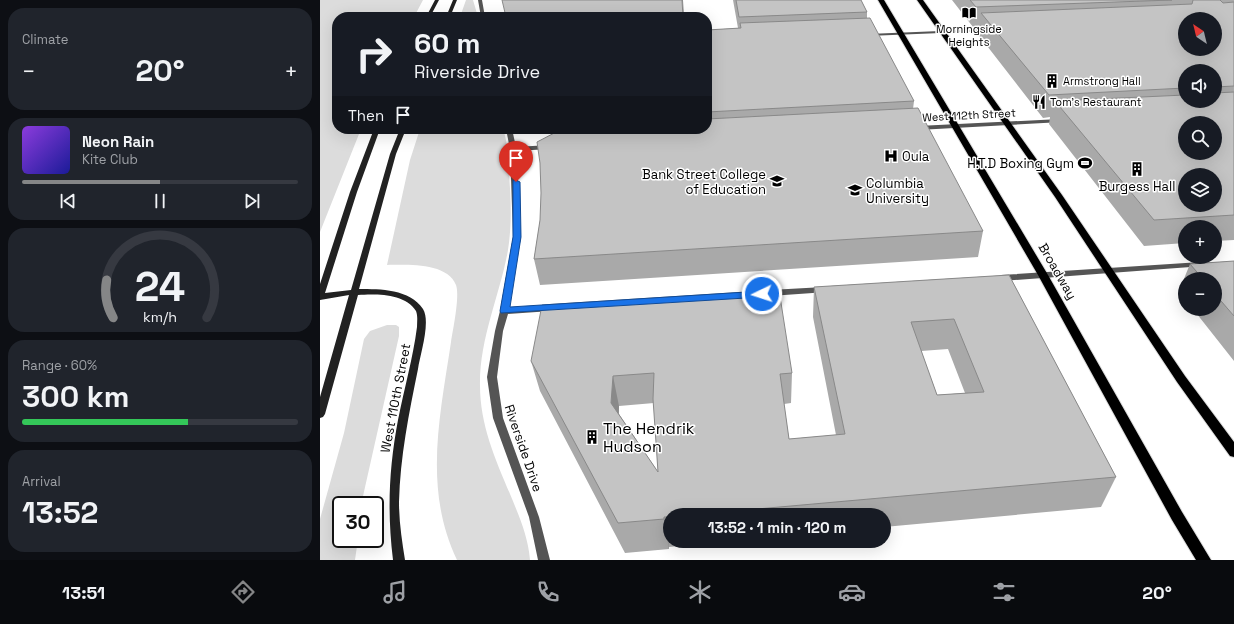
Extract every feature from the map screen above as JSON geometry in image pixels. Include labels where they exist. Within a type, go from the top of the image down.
[{"type":"main road","points":[[431,12],[437,0]]},
{"type":"main road","points":[[450,12],[455,0]]},
{"type":"main road","name":"Broadway","points":[[881,0],[1043,275],[1177,516],[1204,560]]},
{"type":"main road","points":[[920,0],[1006,123],[1015,133],[1181,380],[1234,452]]},
{"type":"main road","points":[[320,296],[331,259],[375,134]]},
{"type":"main road","points":[[320,414],[356,292],[393,154],[401,134]]},
{"type":"main road","name":"West 110th Street","points":[[320,296],[370,292],[409,300],[420,312],[422,323],[420,336],[395,466],[395,527],[399,560]]},
{"type":"street","points":[[480,0],[482,12]]},
{"type":"street","points":[[860,36],[997,30]]},
{"type":"street","name":"West 112th Street","points":[[913,128],[1067,120]]},
{"type":"street","name":"Riverside Drive","points":[[510,134],[514,149],[517,237],[504,311],[499,330],[492,377],[494,399],[498,418],[534,517],[543,550],[544,560]]},
{"type":"street","points":[[514,149],[560,147]]},
{"type":"street","points":[[991,279],[1199,264]]},
{"type":"street","points":[[762,294],[833,289]]},
{"type":"street","points":[[504,311],[556,307]]},
{"type":"shaded area","points":[[320,0],[423,0],[417,12],[332,12],[332,134],[359,134],[320,232]]},
{"type":"shaded area","points":[[466,0],[473,0],[477,12],[462,12]]},
{"type":"shaded area","points":[[418,134],[505,134],[508,151],[511,222],[508,250],[486,334],[480,386],[483,414],[489,441],[523,526],[530,560],[457,560],[447,533],[440,506],[437,479],[437,452],[439,425],[455,321],[457,290],[456,285],[451,278],[444,272],[425,266],[387,265],[410,160]]},
{"type":"shaded area","points":[[387,325],[396,325],[399,327],[399,336],[363,496],[332,496],[332,548],[357,548],[355,560],[320,560],[320,519],[344,433],[364,339],[370,331]]},
{"type":"building","points":[[502,0],[682,0],[683,12],[505,12]]},
{"type":"building","points":[[736,0],[861,0],[867,12],[739,17]]},
{"type":"building","points":[[970,0],[1172,0],[976,7]]},
{"type":"building","points":[[1193,0],[1220,0],[1223,3],[1234,2],[1234,86],[1222,87],[1222,64],[1178,64],[1178,88],[1049,95],[981,13],[1192,4]]},
{"type":"building","points":[[870,18],[914,101],[712,112],[712,30],[741,28],[740,23]]},
{"type":"building","points":[[1234,92],[1234,215],[1154,220],[1055,101],[1178,95],[1178,108],[1222,108],[1222,93]]},
{"type":"building","points":[[918,108],[983,231],[534,259],[540,220],[541,193],[540,163],[537,142],[552,134],[712,134],[712,119]]},
{"type":"building","points":[[1234,261],[1234,316],[1222,302],[1222,272],[1197,272],[1190,264],[1222,264],[1222,262]]},
{"type":"building","points":[[1009,275],[1116,477],[768,508],[663,508],[663,519],[618,523],[531,361],[542,305],[779,290],[792,373],[780,374],[789,439],[845,434],[814,287]],"holes":[[[954,319],[984,392],[937,395],[911,322]],[[654,373],[653,399],[658,472],[611,403],[613,376]]]},
{"type":"place","name":"Morningside Heights","points":[[969,13]]},
{"type":"place","name":"Armstrong Hall","points":[[1052,81]]},
{"type":"place","name":"Tom's Restaurant","points":[[1039,102]]},
{"type":"place","name":"Oula","points":[[891,156]]},
{"type":"place","name":"H.T.D Boxing Gym","points":[[1085,163]]},
{"type":"place","name":"Burgess Hall","points":[[1137,169]]},
{"type":"place","name":"Bank Street College of Education","points":[[777,181]]},
{"type":"place","name":"Columbia University","points":[[855,190]]},
{"type":"place","name":"The Hendrik Hudson","points":[[592,437]]},
{"type":"route","points":[[516,182],[517,237],[504,311],[762,294]]}]
